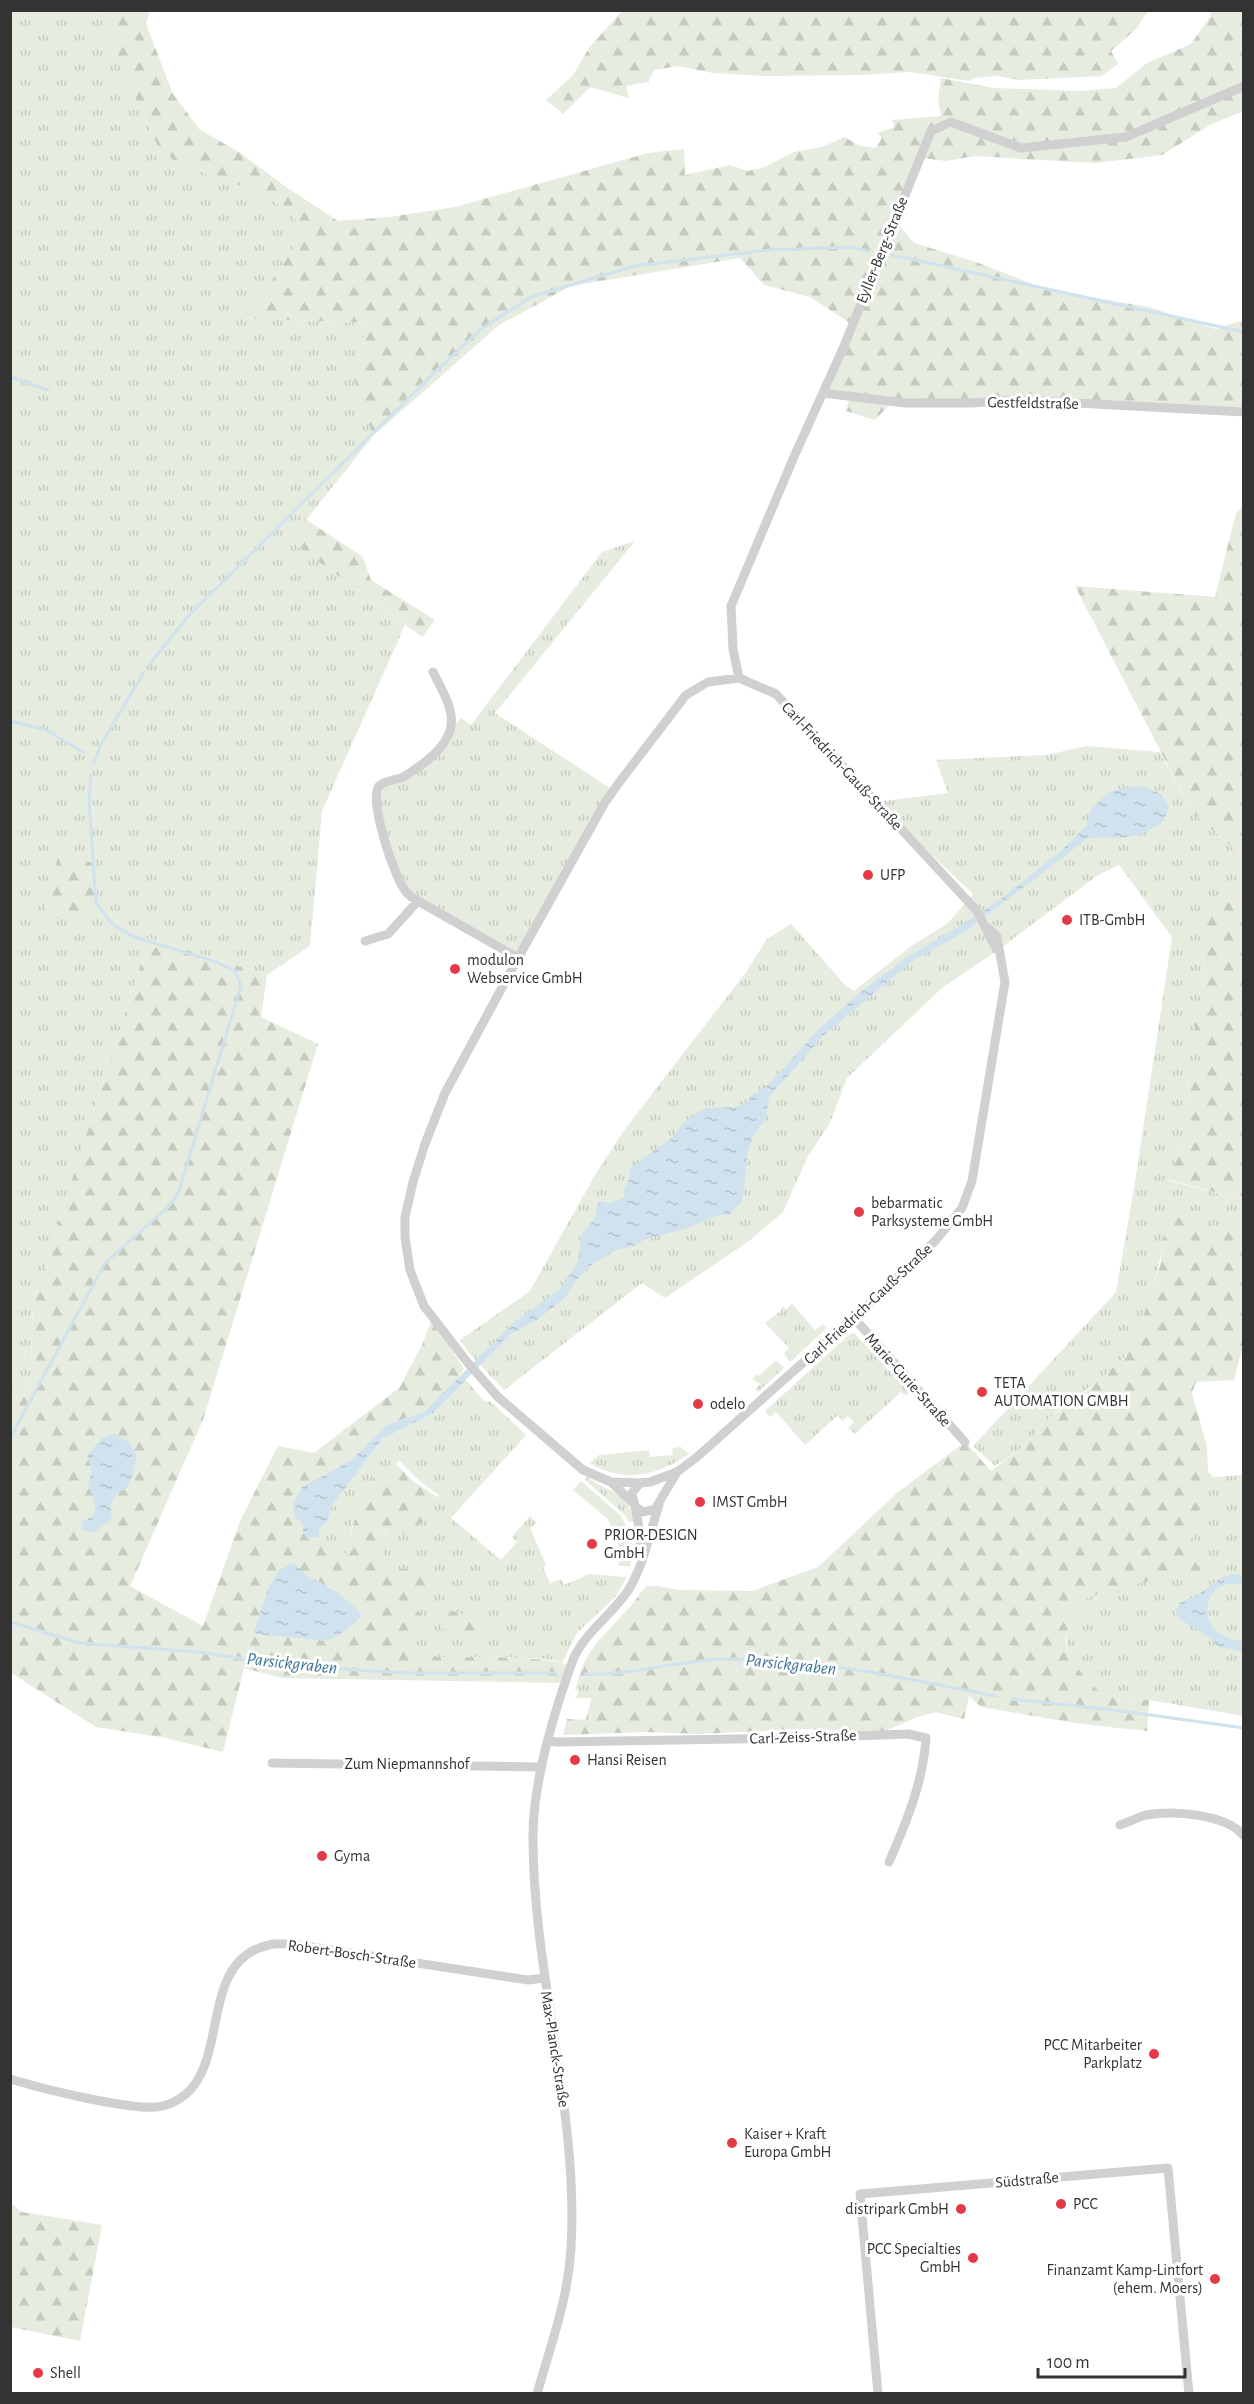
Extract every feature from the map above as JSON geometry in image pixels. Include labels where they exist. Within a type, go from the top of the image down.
[{"type":"street","name":"Eyller-Berg-Straße","points":[[739,678],[733,649],[732,606],[823,393],[931,130],[951,122],[1021,148],[1126,137],[1244,86]]},
{"type":"street","name":"Gestfeldstraße","points":[[823,393],[905,403],[1020,400],[1244,412]]},
{"type":"street","points":[[433,672],[451,711],[451,729],[440,750],[402,778],[385,782],[379,786],[375,796],[382,832],[405,892],[518,958]]},
{"type":"street","name":"Carl-Friedrich-Gauß-Straße","points":[[739,678],[776,694],[976,910],[997,937],[1005,982],[972,1181],[962,1208],[936,1240],[880,1294],[756,1407],[677,1472],[645,1483],[611,1482],[583,1470],[498,1397],[468,1363],[424,1306],[410,1270],[405,1237],[405,1217],[413,1182],[438,1109],[518,958],[604,804],[686,695],[708,682],[739,678]]},
{"type":"street","points":[[365,941],[388,934],[418,901]]},
{"type":"street","name":"Marie-Curie-Straße","points":[[853,1317],[965,1442]]},
{"type":"street","name":"Carl-Friedrich-Gauß-Straße","points":[[560,1703],[570,1666],[582,1641],[628,1590],[639,1567],[660,1503],[677,1472]]},
{"type":"street","name":"Carl-Friedrich-Gauß-Straße","points":[[611,1482],[634,1505],[641,1539],[639,1567]]},
{"type":"street","points":[[645,1483],[658,1488],[660,1503],[647,1512],[634,1505],[632,1492],[645,1483]]},
{"type":"street","name":"Max-Planck-Straße","points":[[537,2394],[565,2299],[571,2249],[572,2203],[566,2114],[544,1978],[534,1891],[533,1843],[536,1798],[560,1703]]},
{"type":"street","name":"Carl-Zeiss-Straße","points":[[549,1741],[800,1738],[908,1734],[926,1737],[925,1758],[912,1807],[890,1862]]},
{"type":"street","name":"Zum Niepmannshof","points":[[272,1763],[542,1767]]},
{"type":"street","points":[[1120,1825],[1146,1815],[1170,1814],[1214,1818],[1235,1827],[1243,1834]]},
{"type":"street","name":"Robert-Bosch-Straße","points":[[10,2079],[130,2106],[162,2106],[182,2098],[196,2083],[204,2066],[226,1980],[235,1966],[249,1953],[268,1945],[292,1944],[528,1980],[544,1978]]},
{"type":"street","name":"Südstraße","points":[[878,2394],[860,2194],[1168,2168],[1189,2394]]},
{"type":"green space","points":[[623,10],[1148,11],[1136,29],[1111,51],[1118,64],[1101,76],[1019,80],[997,76],[974,78],[970,81],[908,72],[763,76],[713,73],[678,66],[654,70],[648,82],[626,86],[629,98],[590,87],[563,114],[546,100],[573,75],[589,48]]},
{"type":"green space","points":[[11,11],[103,11],[118,60],[158,147],[221,180],[250,188],[275,202],[306,228],[263,294],[240,318],[367,323],[354,379],[373,436],[290,540],[405,625],[322,811],[310,946],[267,975],[149,938],[33,1302],[30,1400],[11,1389]]},
{"type":"green space","points":[[103,11],[150,11],[146,24],[173,94],[200,130],[239,152],[286,187],[338,221],[389,217],[455,207],[648,153],[684,149],[685,175],[730,165],[748,171],[765,167],[794,152],[822,147],[844,137],[861,146],[876,148],[882,138],[878,133],[894,127],[892,120],[941,116],[938,99],[941,78],[994,88],[1081,91],[1116,88],[1147,63],[1191,44],[1210,17],[1211,11],[1243,11],[1243,111],[1210,125],[1162,155],[1095,163],[975,156],[946,161],[922,158],[896,221],[914,243],[976,262],[1048,290],[1149,307],[1216,329],[1243,320],[1243,412],[1024,400],[893,401],[875,420],[846,411],[850,396],[823,392],[853,325],[810,297],[764,285],[740,258],[571,286],[499,325],[373,436],[354,379],[367,323],[239,318],[263,294],[306,228],[275,202],[250,188],[221,180],[176,162],[158,147],[118,60]]},
{"type":"green space","points":[[1243,507],[1243,857],[1192,812],[1075,586],[1215,597],[1236,513]]},
{"type":"green space","points":[[305,519],[363,557],[371,580],[435,620],[422,637],[289,540]]},
{"type":"green space","points":[[635,541],[495,713],[613,790],[518,958],[405,892],[382,832],[379,786],[420,765],[461,718],[471,725],[602,552]]},
{"type":"green space","points":[[1087,746],[1160,752],[1192,812],[1243,857],[1243,906],[1213,894],[1202,953],[1203,1003],[1194,1023],[1213,1064],[1188,1074],[1190,1105],[1187,1133],[1177,1153],[1170,1181],[1243,1200],[1243,1233],[1163,1243],[1154,1285],[1138,1334],[1125,1356],[1107,1374],[1056,1412],[1025,1445],[995,1466],[973,1446],[1116,1292],[1172,937],[1119,865],[1098,875],[998,950],[942,988],[847,1078],[830,1123],[808,1156],[783,1212],[749,1241],[665,1298],[642,1283],[504,1390],[469,1353],[460,1340],[530,1291],[595,1175],[625,1129],[747,971],[767,939],[791,924],[845,985],[854,991],[910,947],[948,923],[973,894],[876,802],[948,793],[936,760],[1046,755]]},
{"type":"green space","points":[[58,856],[95,863],[99,913],[74,922],[45,915]]},
{"type":"green space","points":[[1213,894],[1243,906],[1243,1200],[1170,1180],[1177,1153],[1187,1133],[1176,1116],[1190,1105],[1188,1073],[1213,1064],[1193,1023],[1203,1003],[1202,953],[1207,922],[1197,911]]},
{"type":"green space","points":[[149,938],[267,975],[261,1017],[318,1044],[203,1420],[130,1586],[203,1626],[240,1521],[278,1446],[314,1453],[399,1388],[422,1345],[432,1319],[464,1369],[451,1387],[425,1411],[387,1425],[351,1460],[302,1487],[303,1532],[307,1538],[348,1554],[356,1515],[367,1488],[384,1469],[396,1464],[413,1481],[438,1498],[424,1514],[422,1522],[413,1528],[401,1534],[386,1532],[380,1536],[383,1555],[399,1569],[414,1569],[421,1574],[427,1584],[417,1609],[424,1619],[421,1630],[406,1643],[407,1655],[551,1660],[570,1666],[565,1683],[282,1678],[244,1668],[223,1752],[161,1737],[96,1727],[11,1673],[11,1389],[30,1400],[33,1302]],"holes":[[[294,1563],[299,1569],[341,1595],[362,1615],[328,1641],[253,1634],[267,1591]]]},
{"type":"green space","points":[[1172,1216],[1243,1233],[1243,1345],[1234,1380],[1196,1382],[1192,1393],[1207,1447],[1208,1472],[1213,1477],[1198,1512],[1192,1535],[1192,1547],[1201,1572],[1124,1586],[1095,1595],[1079,1606],[1066,1638],[1069,1654],[1094,1687],[1108,1696],[1149,1700],[1147,1731],[1082,1724],[981,1707],[969,1696],[964,1719],[935,1712],[880,1733],[804,1729],[698,1734],[646,1732],[563,1735],[567,1719],[590,1720],[601,1679],[579,1677],[587,1658],[646,1586],[679,1590],[752,1591],[818,1567],[897,1493],[965,1442],[991,1471],[1026,1444],[1047,1420],[1084,1393],[1126,1356],[1140,1328],[1160,1266],[1163,1243]]},
{"type":"green space","points":[[792,1304],[815,1330],[823,1324],[827,1328],[790,1362],[784,1354],[789,1348],[765,1323],[781,1311],[782,1306],[786,1309]]},
{"type":"green space","points":[[854,1333],[909,1392],[906,1396],[901,1392],[855,1434],[848,1428],[854,1422],[848,1416],[842,1421],[838,1415],[805,1445],[776,1412],[770,1417],[765,1411],[850,1334]]},
{"type":"green space","points":[[776,1360],[784,1368],[758,1392],[755,1389],[760,1384],[752,1379],[757,1374],[759,1376]]},
{"type":"green space","points":[[465,1379],[483,1400],[491,1402],[526,1435],[451,1518],[501,1560],[517,1542],[512,1537],[530,1516],[537,1523],[530,1528],[546,1565],[543,1567],[550,1583],[561,1579],[564,1585],[589,1574],[627,1577],[616,1596],[577,1633],[562,1663],[541,1659],[407,1656],[405,1643],[417,1609],[399,1569],[383,1555],[380,1536],[424,1514],[439,1495],[416,1478],[399,1460],[396,1464],[388,1466],[353,1522],[348,1555],[307,1538],[320,1537],[319,1528],[328,1521],[331,1507],[383,1438],[432,1414]]},
{"type":"green space","points":[[681,1447],[689,1454],[653,1472],[628,1475],[603,1470],[590,1463],[599,1455],[649,1450],[650,1457],[673,1455],[672,1448]]},
{"type":"green space","points":[[1243,1475],[1243,1716],[1149,1700],[1118,1698],[1108,1696],[1096,1689],[1076,1665],[1067,1647],[1067,1633],[1077,1607],[1090,1597],[1103,1592],[1200,1572],[1192,1546],[1197,1513],[1213,1477]]},
{"type":"green space","points":[[587,1477],[621,1496],[631,1510],[635,1521],[629,1522],[624,1514],[585,1480]]},
{"type":"green space","points":[[581,1481],[624,1521],[631,1540],[630,1567],[619,1565],[621,1552],[608,1519],[573,1490]]},
{"type":"green space","points":[[429,1606],[488,1620],[491,1625],[489,1629],[477,1633],[453,1635],[441,1626]]},
{"type":"green space","points":[[579,1677],[601,1679],[590,1720],[585,1720],[592,1698],[574,1698],[577,1696],[578,1691],[575,1690]]},
{"type":"green space","points":[[10,2202],[22,2212],[102,2225],[80,2341],[11,2327]]},
{"type":"water","points":[[1141,786],[1158,793],[1169,806],[1166,816],[1159,825],[1129,837],[1088,838],[966,931],[914,960],[824,1035],[769,1097],[766,1118],[753,1137],[748,1151],[742,1201],[729,1215],[721,1214],[687,1228],[643,1240],[637,1245],[616,1250],[590,1266],[575,1281],[566,1297],[538,1319],[511,1334],[432,1414],[383,1438],[331,1507],[328,1521],[319,1529],[320,1537],[307,1538],[303,1532],[303,1524],[295,1517],[293,1505],[302,1487],[351,1460],[387,1425],[425,1411],[513,1323],[560,1289],[578,1262],[581,1236],[596,1216],[596,1208],[600,1201],[608,1203],[625,1197],[623,1191],[629,1180],[630,1168],[672,1138],[682,1125],[697,1112],[707,1108],[737,1107],[746,1103],[751,1096],[769,1084],[817,1031],[857,995],[907,957],[967,922],[1003,897],[1061,851],[1086,826],[1092,808],[1111,791]]},
{"type":"water","points":[[114,1434],[130,1443],[137,1456],[132,1477],[127,1488],[116,1494],[110,1505],[112,1519],[94,1532],[81,1530],[82,1521],[92,1518],[95,1510],[94,1498],[88,1487],[92,1470],[87,1456],[102,1438]]},
{"type":"water","points":[[294,1563],[308,1576],[341,1595],[362,1615],[348,1629],[328,1641],[253,1634],[267,1591],[279,1570]]},
{"type":"water","points":[[1234,1574],[1243,1575],[1243,1585],[1226,1584],[1218,1588],[1210,1597],[1207,1610],[1210,1623],[1214,1628],[1223,1636],[1243,1641],[1243,1651],[1220,1647],[1201,1631],[1182,1621],[1176,1613],[1179,1603],[1198,1595],[1220,1578]]},
{"type":"waterway","points":[[149,665],[190,614],[436,371],[481,329],[531,297],[634,266],[769,250],[850,247],[868,251]]},
{"type":"waterway","points":[[892,255],[1244,332]]},
{"type":"waterway","points":[[10,377],[48,390]]},
{"type":"waterway","points":[[94,763],[100,746],[144,672]]},
{"type":"waterway","points":[[10,721],[46,730],[83,752]]},
{"type":"waterway","points":[[10,1438],[105,1263],[168,1207],[178,1194],[241,986],[235,971],[217,962],[132,936],[111,923],[96,902],[89,801],[91,775]]},
{"type":"waterway","name":"Parsickgraben","points":[[10,1622],[80,1643],[197,1652],[294,1666],[405,1673],[555,1673]]},
{"type":"waterway","name":"Parsickgraben","points":[[585,1674],[603,1674],[712,1660],[763,1660],[863,1671],[996,1696]]},
{"type":"waterway","name":"Parsickgraben","points":[[1012,1699],[1244,1728]]},
{"type":"place","name":"UFP","points":[[868,875]]},
{"type":"place","name":"ITB-GmbH","points":[[1067,920]]},
{"type":"place","name":"modulon Webservice GmbH","points":[[455,969]]},
{"type":"place","name":"bebarmatic Parksysteme GmbH","points":[[859,1212]]},
{"type":"place","name":"TETA AUTOMATION GMBH","points":[[982,1392]]},
{"type":"place","name":"odelo","points":[[698,1404]]},
{"type":"place","name":"IMST GmbH","points":[[700,1502]]},
{"type":"place","name":"PRIOR-DESIGN GmbH","points":[[592,1544]]},
{"type":"place","name":"Hansi Reisen","points":[[575,1760]]},
{"type":"place","name":"Gyma","points":[[322,1856]]},
{"type":"place","name":"PCC Mitarbeiter Parkplatz","points":[[1154,2054]]},
{"type":"place","name":"Kaiser + Kraft Europa GmbH","points":[[732,2143]]},
{"type":"place","name":"PCC","points":[[1061,2204]]},
{"type":"place","name":"distripark GmbH","points":[[961,2209]]},
{"type":"place","name":"PCC Specialties GmbH","points":[[973,2258]]},
{"type":"place","name":"Finanzamt Kamp-Lintfort (ehem. Moers)","points":[[1215,2279]]},
{"type":"place","name":"Shell","points":[[38,2373]]}]
